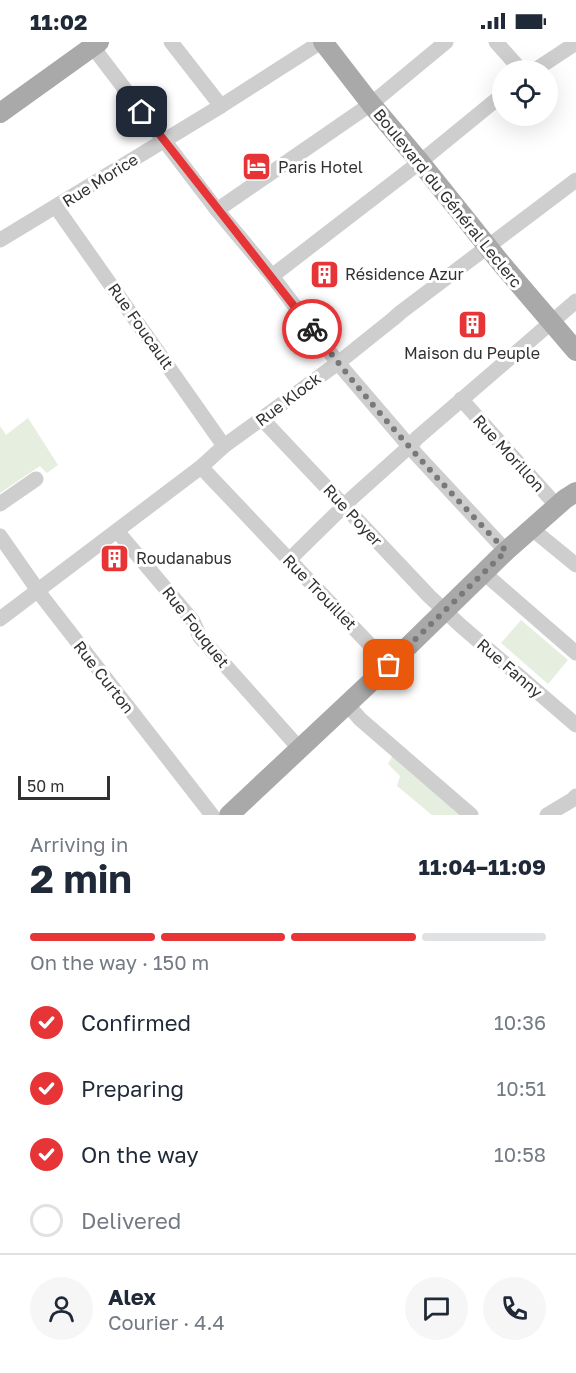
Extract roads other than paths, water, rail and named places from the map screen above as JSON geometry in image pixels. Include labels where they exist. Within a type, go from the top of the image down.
[{"type":"main road","name":"Boulevard du Général Leclerc","points":[[322,42],[576,351]]},
{"type":"main road","points":[[0,113],[93,44]]},
{"type":"main road","points":[[229,815],[389,665],[506,551],[569,495]]},
{"type":"street","points":[[171,42],[221,106]]},
{"type":"street","name":"Rue Morice","points":[[0,240],[322,42]]},
{"type":"street","points":[[217,210],[371,104],[446,42]]},
{"type":"street","points":[[496,42],[512,60]]},
{"type":"street","points":[[550,60],[576,43]]},
{"type":"street","points":[[93,44],[163,140],[338,363],[506,551]]},
{"type":"street","points":[[272,276],[492,103]]},
{"type":"street","name":"Rue Klock","points":[[0,619],[201,467],[224,446],[338,363],[401,312],[576,180]]},
{"type":"street","name":"Rue Foucault","points":[[56,207],[224,446]]},
{"type":"street","points":[[289,560],[460,399],[576,301]]},
{"type":"street","name":"Rue Morillon","points":[[460,399],[569,495]]},
{"type":"street","name":"Rue Poyer","points":[[262,419],[444,610]]},
{"type":"street","name":"Rue Trouillet","points":[[201,467],[389,665]]},
{"type":"street","points":[[0,504],[36,479]]},
{"type":"street","points":[[532,529],[576,565]]},
{"type":"street","name":"Rue Fouquet","points":[[117,531],[193,621],[200,637],[299,748]]},
{"type":"street","name":"Rue Curton","points":[[0,537],[38,590],[212,815]]},
{"type":"street","points":[[484,573],[576,653]]},
{"type":"street","name":"Rue Fanny","points":[[444,610],[576,725]]},
{"type":"street","points":[[347,704],[360,719],[471,815]]},
{"type":"street","points":[[547,815],[576,796]]},
{"type":"place","name":"Paris Hotel","points":[[257,167]]},
{"type":"place","name":"Résidence Azur","points":[[324,274]]},
{"type":"place","name":"Maison du Peuple","points":[[472,325]]},
{"type":"place","name":"Roudanabus","points":[[115,558]]}]
